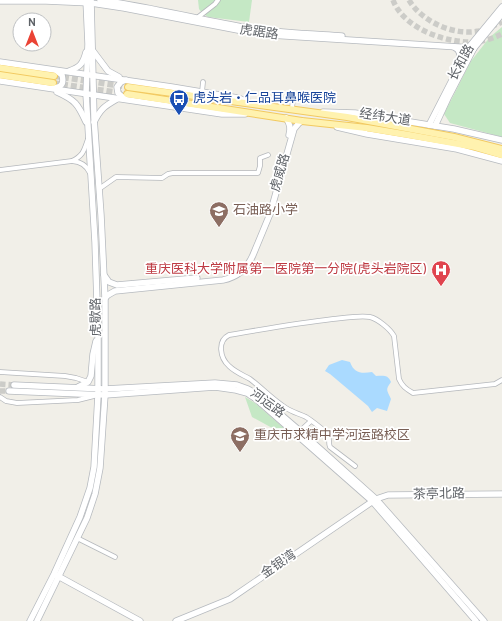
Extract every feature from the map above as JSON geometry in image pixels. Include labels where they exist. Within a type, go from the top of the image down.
[{"type":"main road","name":"虎踞路","points":[[100,0],[270,31],[473,46]]},
{"type":"main road","name":"虎踞路","points":[[0,1],[89,1],[270,35],[447,46],[473,46]]},
{"type":"main road","name":"虎歇路","points":[[37,621],[80,517],[90,488],[94,467],[101,392],[96,242],[88,126],[90,95],[88,44],[89,1]]},
{"type":"main road","name":"虎歇路","points":[[89,1],[93,50],[90,75]]},
{"type":"main road","name":"长和路","points":[[432,126],[457,70],[502,6]]},
{"type":"main road","name":"长和路","points":[[432,126],[448,98],[473,46],[502,14]]},
{"type":"main road","points":[[0,81],[54,80],[77,69],[80,66],[84,59],[88,44]]},
{"type":"main road","points":[[447,46],[456,48],[459,52],[460,61],[457,70]]},
{"type":"main road","points":[[93,50],[108,70],[126,80]]},
{"type":"main road","points":[[0,62],[54,80],[90,95],[117,99]]},
{"type":"main road","points":[[0,68],[54,80],[68,97],[80,108],[88,126]]},
{"type":"main road","points":[[68,72],[238,98],[267,107]]},
{"type":"main road","points":[[0,75],[54,80]]},
{"type":"main road","points":[[126,80],[118,84],[118,94],[127,94],[302,121],[367,128],[452,142],[502,155]]},
{"type":"main road","points":[[94,122],[99,113],[106,106],[127,94]]},
{"type":"main road","name":"经纬大道","points":[[127,94],[305,112],[332,111],[355,113],[487,136],[502,140]]},
{"type":"main road","name":"虎歇路","points":[[30,621],[87,518],[92,506],[100,468],[101,392],[105,298],[99,189],[94,122],[90,95]]},
{"type":"main road","points":[[305,112],[347,117],[454,137],[502,149]]},
{"type":"main road","name":"虎威路","points":[[104,275],[112,284],[125,285],[223,276],[230,275],[240,269],[248,260],[265,216],[291,129],[286,118]]},
{"type":"main road","name":"虎威路","points":[[105,298],[115,291],[223,280],[236,276],[241,272],[246,267],[253,255],[270,214],[294,129],[302,121]]},
{"type":"main road","name":"经纬大道","points":[[323,123],[367,134],[457,149],[502,161]]},
{"type":"main road","points":[[76,388],[88,382],[91,376],[93,349],[98,333]]},
{"type":"main road","name":"河运路","points":[[14,385],[76,388],[101,392],[215,383],[237,385],[248,389],[258,395],[300,431],[374,500],[484,621]]},
{"type":"main road","name":"河运路","points":[[9,391],[101,392],[215,387],[247,393],[256,399],[374,500],[476,621]]},
{"type":"main road","name":"茶亭北路","points":[[374,500],[388,495],[502,494]]},
{"type":"main road","name":"金银湾","points":[[176,621],[230,599],[374,500]]},
{"type":"main road","points":[[56,575],[140,621]]},
{"type":"street","points":[[197,18],[218,0]]},
{"type":"street","points":[[202,92],[204,82]]},
{"type":"street","points":[[292,110],[293,96]]},
{"type":"street","points":[[72,161],[80,156],[84,151],[89,137]]},
{"type":"street","points":[[99,189],[116,177],[162,178],[173,173],[258,173],[260,158],[268,156]]},
{"type":"street","points":[[0,170],[77,161],[87,167],[92,177]]},
{"type":"street","points":[[355,466],[330,447],[328,443],[330,438],[328,434],[305,417],[287,408],[250,380],[228,366],[221,354],[223,339],[229,335],[298,323],[369,317],[375,319],[391,330],[394,336],[399,379],[402,386],[407,390],[413,392],[495,384],[502,380]]},
{"type":"street","points":[[0,372],[65,376],[88,382]]},
{"type":"street","points":[[0,397],[6,401],[17,403],[78,400],[101,392]]},
{"type":"street","points":[[300,431],[311,421]]},
{"type":"street","points":[[77,538],[116,557]]},
{"type":"green space","points":[[198,0],[252,0],[249,22],[208,17],[199,9]]},
{"type":"green space","points":[[502,27],[502,137],[450,123],[444,114],[471,61],[490,37]]},
{"type":"green space","points":[[245,397],[255,403],[286,430],[279,436],[273,432],[274,429],[252,417]]},
{"type":"water","points":[[342,360],[350,362],[358,372],[372,372],[376,376],[385,376],[390,379],[391,382],[387,390],[391,399],[387,411],[377,408],[372,412],[368,406],[325,371],[329,365]]},
{"type":"tunnel","points":[[393,0],[399,11],[407,20],[430,34],[457,41],[469,42],[486,40],[502,34]]},
{"type":"tunnel","points":[[409,0],[415,8],[430,21],[449,29],[469,32],[479,31],[502,22]]},
{"type":"tunnel","points":[[54,76],[128,87]]},
{"type":"tunnel","points":[[53,83],[127,94]]},
{"type":"tunnel","points":[[0,384],[14,385]]},
{"type":"tunnel","points":[[0,391],[9,391]]},
{"type":"place","name":"虎头岩‧仁品耳鼻喉医院","points":[[179,116]]},
{"type":"place","name":"石油路小学","points":[[219,228]]},
{"type":"place","name":"重庆医科大学附属第一医院第一分院(虎头岩院区)","points":[[441,287]]},
{"type":"place","name":"重庆市求精中学河运路校区","points":[[240,453]]}]
